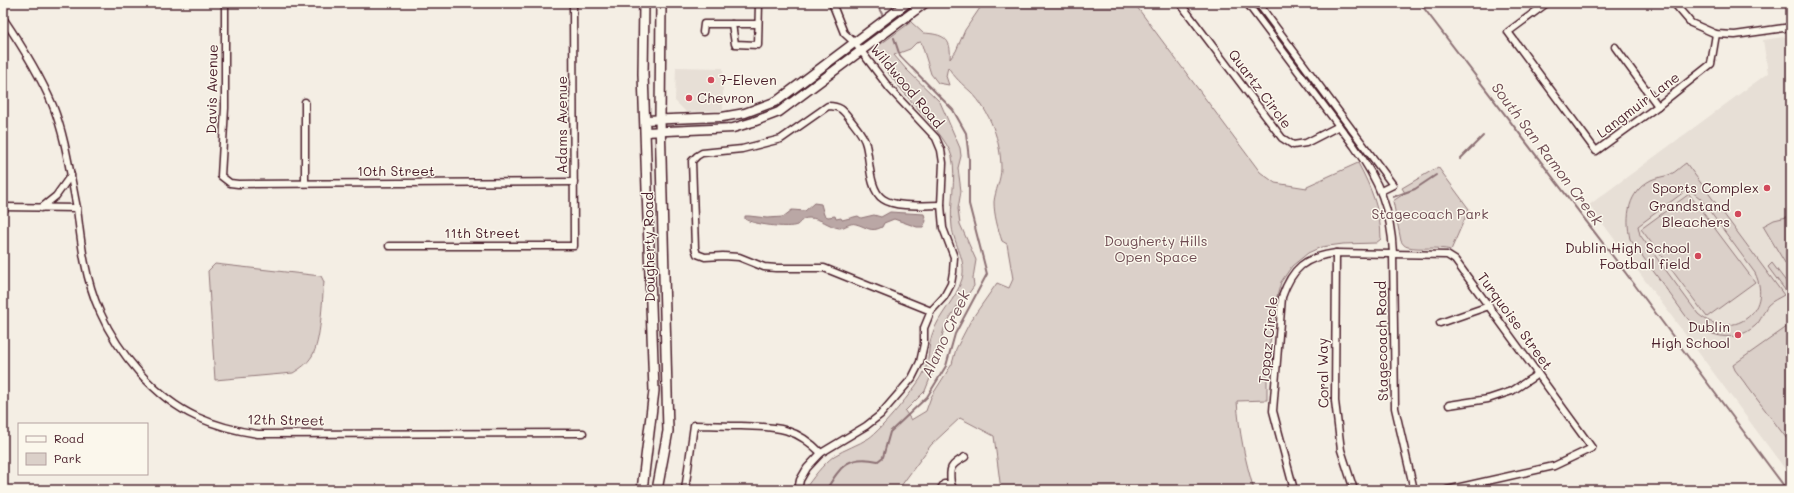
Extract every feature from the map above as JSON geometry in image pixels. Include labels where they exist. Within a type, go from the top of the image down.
[{"type":"main road","name":"Dougherty Road","points":[[642,490],[654,391],[644,120],[644,3]]},
{"type":"main road","name":"Dougherty Road","points":[[657,490],[668,431],[660,132],[661,3]]},
{"type":"street","name":"Davis Avenue","points":[[221,176],[225,108],[225,3]]},
{"type":"street","name":"Adams Avenue","points":[[573,3],[574,246]]},
{"type":"street","points":[[732,24],[735,44],[758,45],[759,3]]},
{"type":"street","name":"Wildwood Road","points":[[798,490],[800,480],[807,468],[821,452],[866,426],[880,415],[912,378],[920,362],[924,344],[924,328],[931,311],[944,297],[951,284],[953,272],[954,257],[943,228],[941,205],[943,163],[941,150],[936,138],[890,88],[855,42],[844,33],[832,3]]},
{"type":"street","points":[[644,120],[722,117],[745,114],[776,101],[907,3]]},
{"type":"street","points":[[645,132],[733,128],[779,112],[925,3]]},
{"type":"street","name":"Quartz Circle","points":[[1180,3],[1282,138],[1293,145],[1306,143],[1339,126]]},
{"type":"street","name":"Stagecoach Road","points":[[1247,3],[1371,169],[1381,191],[1390,220],[1393,253],[1395,408],[1414,490]]},
{"type":"street","points":[[1258,3],[1393,185],[1381,191]]},
{"type":"street","name":"Langmuir Lane","points":[[1547,3],[1508,32],[1596,151],[1658,106],[1711,64],[1716,34]]},
{"type":"street","points":[[1674,3],[1691,23],[1716,34],[1735,35],[1791,27]]},
{"type":"street","name":"12th Street","points":[[3,18],[22,47],[53,106],[62,134],[71,175],[87,274],[100,311],[125,356],[144,377],[178,406],[195,417],[234,430],[258,434],[583,433]]},
{"type":"street","points":[[702,32],[704,24],[758,24]]},
{"type":"street","points":[[1281,48],[1288,43]]},
{"type":"street","points":[[1615,47],[1658,106]]},
{"type":"street","points":[[305,102],[305,183]]},
{"type":"street","points":[[1326,108],[1332,103]]},
{"type":"street","points":[[931,311],[824,268],[776,268],[764,266],[739,257],[705,257],[697,254],[695,248],[692,161],[696,156],[702,153],[742,149],[781,139],[828,106],[836,106],[843,110],[864,137],[874,188],[884,200],[916,206],[941,205]]},
{"type":"street","points":[[41,208],[56,196],[71,175]]},
{"type":"street","name":"10th Street","points":[[221,176],[230,183],[238,184],[574,182]]},
{"type":"street","points":[[3,207],[77,208]]},
{"type":"street","name":"11th Street","points":[[390,246],[574,246]]},
{"type":"street","name":"Topaz Circle","points":[[1294,490],[1273,411],[1282,297],[1287,284],[1294,271],[1318,255],[1336,253],[1393,253]]},
{"type":"street","name":"Coral Way","points":[[1336,253],[1334,401],[1341,450],[1354,490]]},
{"type":"street","name":"Turquoise Street","points":[[1393,253],[1447,255],[1455,260],[1592,448],[1554,466],[1447,490]]},
{"type":"street","points":[[1440,323],[1489,306]]},
{"type":"street","points":[[1450,405],[1488,399],[1512,392],[1538,374]]},
{"type":"street","points":[[685,490],[694,425],[722,424],[776,427],[801,436],[821,452]]},
{"type":"street","points":[[940,490],[944,484],[952,487],[950,472],[953,463],[965,457]]},
{"type":"shaded area","name":"Dublin High School","points":[[1791,36],[1791,477],[1589,205],[1768,73],[1763,40]]},
{"type":"shaded area","points":[[676,67],[723,68],[723,110],[686,112],[675,101]]},
{"type":"shaded area","points":[[814,203],[821,204],[824,215],[828,217],[835,216],[836,219],[841,218],[842,220],[858,216],[861,218],[874,215],[881,217],[890,212],[924,214],[926,221],[923,227],[917,227],[894,219],[884,223],[882,227],[878,229],[869,229],[854,224],[839,228],[813,218],[802,220],[797,225],[793,226],[762,224],[745,219],[745,216],[767,218],[783,217],[792,210],[805,211]]},
{"type":"green space","name":"Dougherty Hills Open Space","points":[[980,3],[1134,3],[1260,172],[1275,183],[1307,188],[1307,186],[1358,163],[1367,181],[1377,209],[1381,229],[1381,239],[1376,243],[1343,244],[1321,247],[1308,253],[1292,266],[1281,282],[1276,300],[1267,365],[1267,400],[1237,401],[1243,446],[1254,490],[1001,490],[994,436],[960,418],[931,445],[898,490],[804,490],[814,476],[834,456],[869,438],[875,433],[912,390],[925,370],[931,340],[938,321],[956,294],[962,279],[962,259],[953,234],[951,219],[954,174],[952,157],[947,145],[936,130],[896,84],[886,69],[879,56],[878,46],[911,22],[923,33],[945,38],[949,46],[950,59],[956,51],[965,30],[982,5]],"holes":[[[921,42],[931,74],[938,83],[949,85],[946,76],[948,67],[956,78],[978,100],[984,108],[993,127],[999,148],[1001,168],[994,202],[995,212],[1002,241],[1007,244],[1013,279],[1009,288],[997,283],[971,320],[956,349],[952,364],[931,397],[926,411],[911,420],[905,411],[925,391],[940,353],[940,343],[945,326],[962,298],[969,293],[974,286],[973,278],[976,260],[960,224],[958,209],[961,191],[958,168],[961,156],[960,148],[940,102],[906,69],[894,55],[910,49],[916,43]]]},
{"type":"green space","points":[[1686,163],[1784,295],[1768,305],[1755,326],[1747,332],[1738,335],[1729,337],[1712,334],[1688,319],[1630,239],[1628,213],[1637,191],[1651,180],[1671,174]],"holes":[[[1688,189],[1700,198],[1755,273],[1759,287],[1759,300],[1754,310],[1746,319],[1736,324],[1724,325],[1711,322],[1698,314],[1640,235],[1638,226]]]},
{"type":"green space","name":"Stagecoach Park","points":[[1438,167],[1469,209],[1451,250],[1440,248],[1407,247],[1401,241],[1393,201],[1405,193],[1402,188]]},
{"type":"green space","name":"Dublin High School Football field","points":[[1689,194],[1755,282],[1707,317],[1641,229]]},
{"type":"green space","points":[[1791,216],[1791,273],[1763,226],[1774,220]]},
{"type":"green space","points":[[1772,263],[1791,288],[1791,298],[1768,267]]},
{"type":"green space","points":[[215,264],[321,276],[324,282],[321,321],[315,350],[304,366],[293,373],[215,380],[208,271]]},
{"type":"green space","points":[[1791,324],[1791,439],[1787,439],[1735,370],[1733,365]]},
{"type":"waterway","name":"Alamo Creek","points":[[876,3],[882,14]]},
{"type":"waterway","name":"South San Ramon Creek","points":[[1420,3],[1634,284],[1787,490]]},
{"type":"waterway","name":"Alamo Creek","points":[[826,490],[836,474],[846,464],[859,459],[878,461],[883,457],[890,432],[927,397],[946,366],[955,334],[987,274],[969,204],[969,159],[966,133],[953,110],[900,56],[894,38]]},
{"type":"waterway","points":[[1460,159],[1483,136]]},
{"type":"waterway","points":[[1393,197],[1415,189],[1436,175]]},
{"type":"place","name":"7-Eleven","points":[[711,80]]},
{"type":"place","name":"Chevron","points":[[689,98]]},
{"type":"place","name":"Sports Complex","points":[[1767,188]]},
{"type":"place","name":"Grandstand Bleachers","points":[[1738,214]]},
{"type":"place","name":"Dublin High School Football field","points":[[1698,256]]},
{"type":"place","name":"Dublin High School","points":[[1738,335]]}]
